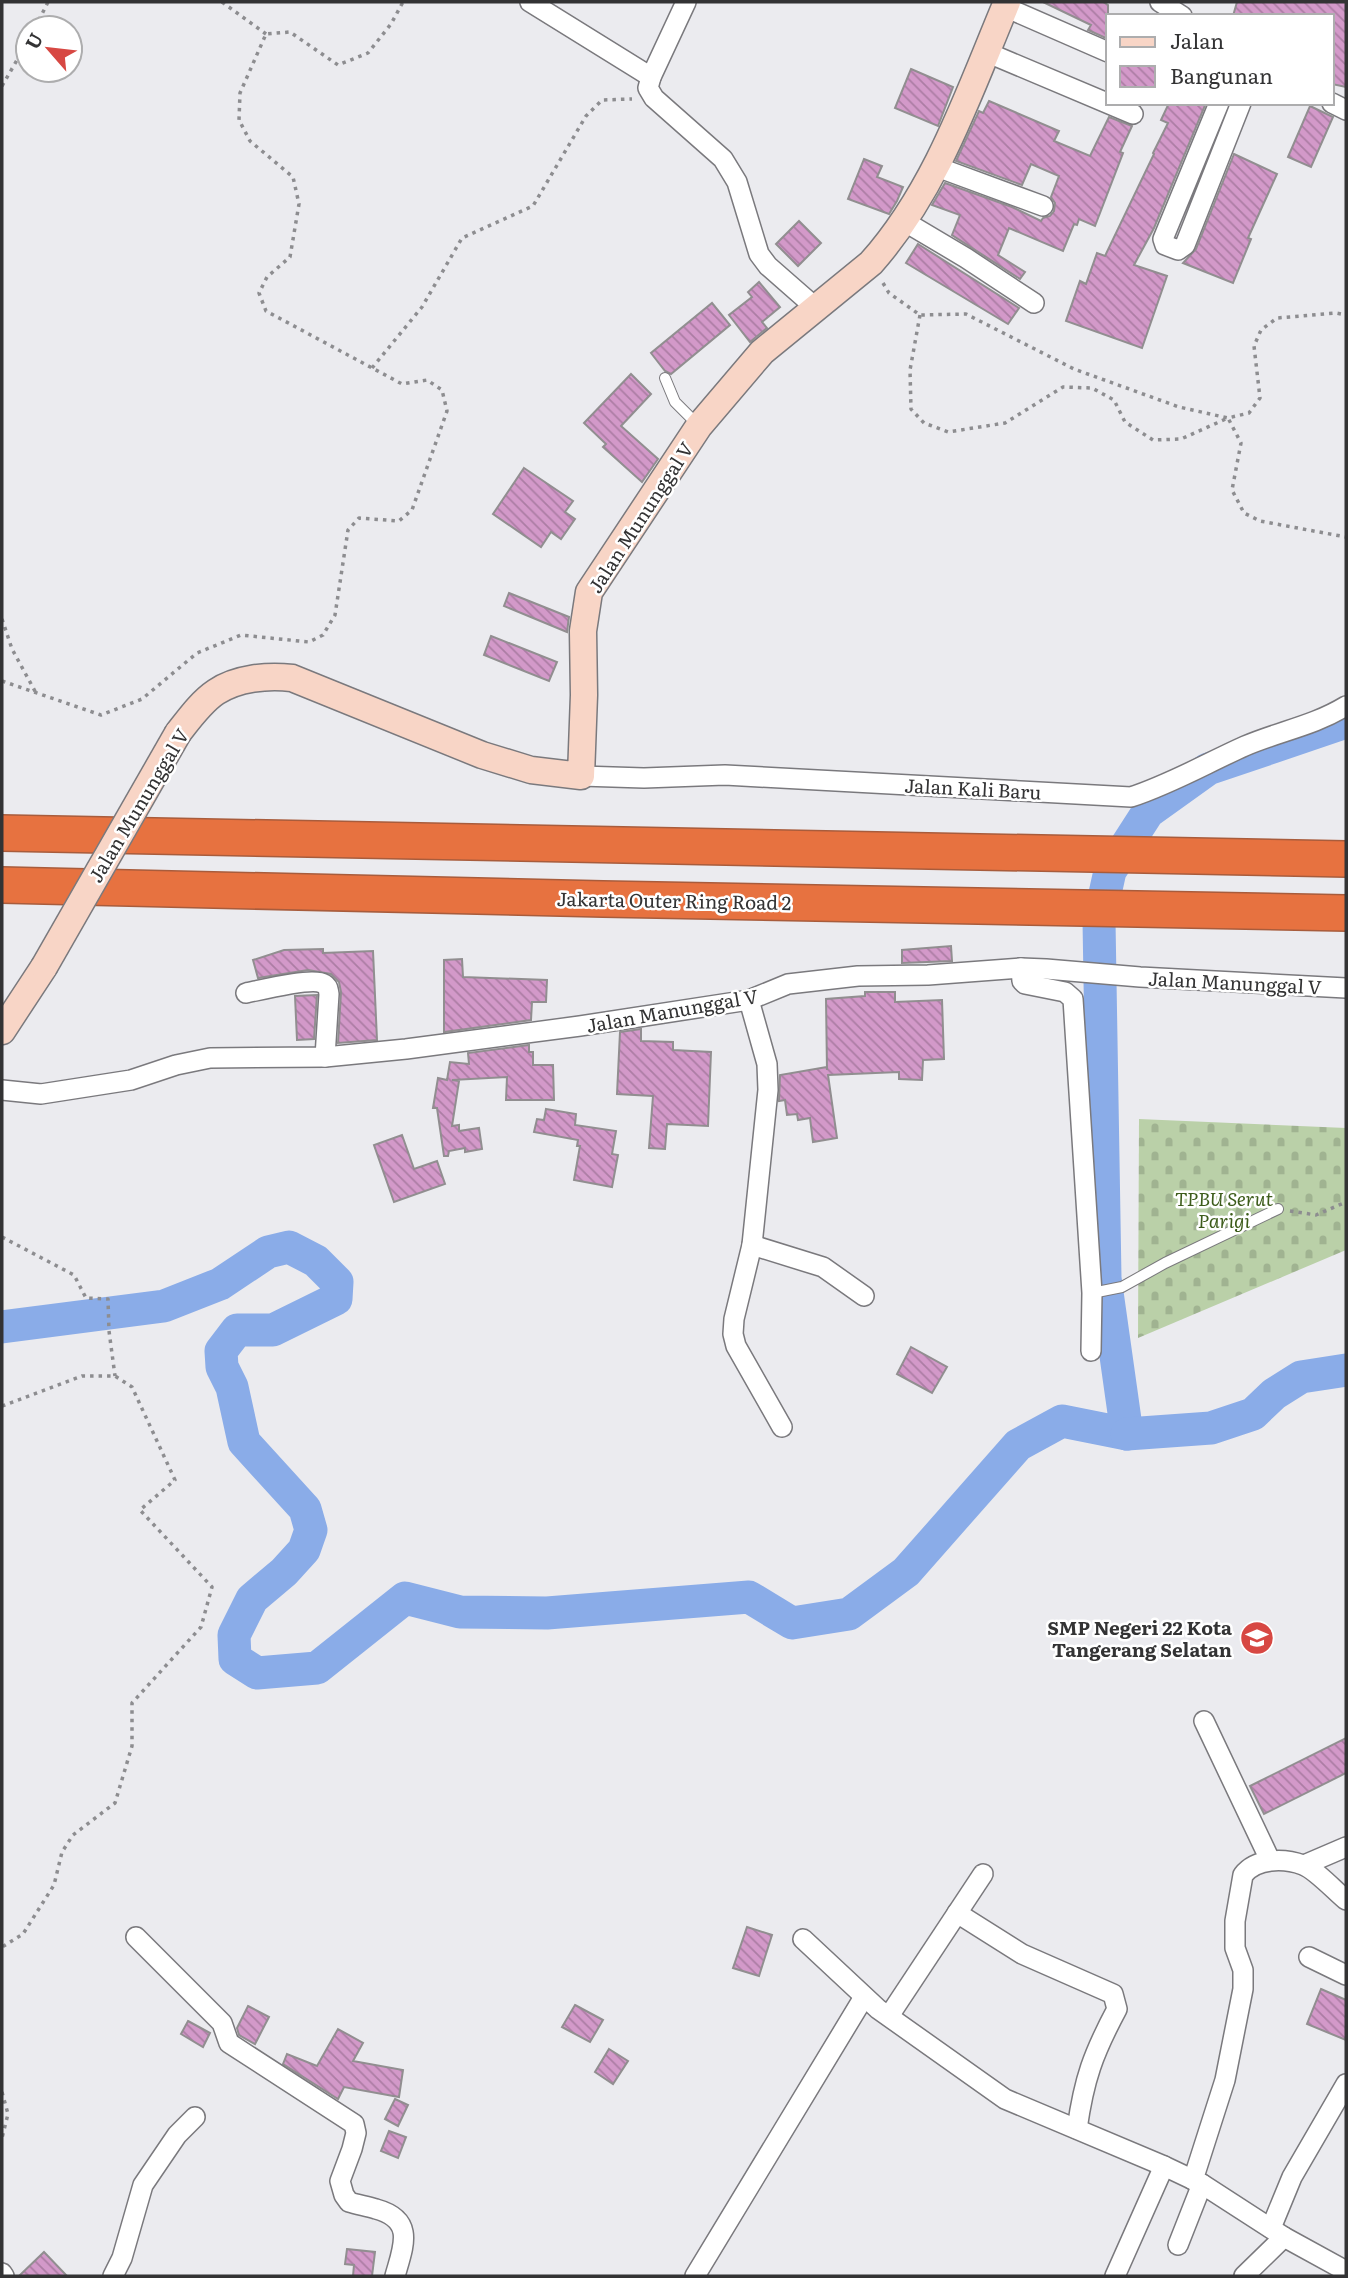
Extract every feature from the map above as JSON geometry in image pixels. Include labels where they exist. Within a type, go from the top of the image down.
[{"type":"highway","points":[[2,833],[1346,859]]},
{"type":"highway","name":"Jakarta Outer Ring Road 2","points":[[2,885],[1346,913]]},
{"type":"street","points":[[530,2],[651,77]]},
{"type":"street","points":[[686,2],[648,88],[654,97],[723,159],[737,182],[759,254],[768,266],[816,308]]},
{"type":"street","points":[[1160,2],[1179,14]]},
{"type":"street","points":[[1006,4],[1106,51]]},
{"type":"street","name":"Jalan Mununggal V","points":[[2,1031],[44,967],[178,733],[216,692],[243,681],[273,676],[292,678],[482,755],[531,770],[581,776],[583,631],[589,592],[699,426],[762,352],[871,263],[902,220],[937,167],[1006,4]]},
{"type":"street","points":[[986,52],[1106,103]]},
{"type":"street","points":[[1112,105],[1133,114]]},
{"type":"street","points":[[1218,105],[1163,239],[1166,245],[1178,250],[1185,245],[1240,105]]},
{"type":"street","points":[[937,167],[1043,206]]},
{"type":"street","points":[[902,220],[1034,303]]},
{"type":"street","name":"Jalan Kali Baru","points":[[581,776],[644,778],[725,775],[1131,797],[1184,776],[1248,745],[1324,719],[1346,706]]},
{"type":"street","points":[[1021,968],[1022,981],[1025,984],[1065,992],[1073,999],[1097,1292],[1091,1351]]},
{"type":"street","name":"Jalan Manunggal V","points":[[2,1090],[41,1094],[131,1080],[176,1065],[210,1058],[325,1057],[540,1032],[750,1000],[788,985],[858,976],[928,975],[1021,968],[1346,988]]},
{"type":"street","points":[[246,993],[293,984],[323,983],[327,986],[329,994],[325,1057]]},
{"type":"street","points":[[750,1000],[767,1064],[768,1090],[752,1245],[734,1319],[733,1334],[736,1346],[782,1427]]},
{"type":"street","points":[[752,1245],[823,1267],[864,1296]]},
{"type":"street","points":[[1204,1721],[1270,1860]]},
{"type":"street","points":[[1304,1865],[1346,1847]]},
{"type":"street","points":[[1178,2245],[1225,2080],[1243,1989],[1243,1970],[1235,1948],[1235,1921],[1243,1875],[1257,1864],[1270,1860],[1304,1865],[1346,1900]]},
{"type":"street","points":[[889,2017],[982,1874]]},
{"type":"street","points":[[957,1913],[1022,1954],[1113,1994],[1117,2009],[1091,2063],[1083,2089],[1077,2129]]},
{"type":"street","points":[[136,1937],[222,2023],[229,2043],[354,2124],[356,2133],[341,2180],[341,2188],[349,2202],[379,2209],[403,2227],[406,2236],[395,2276]]},
{"type":"street","points":[[803,1939],[889,2017],[1006,2099],[1164,2165],[1346,2271]]},
{"type":"street","points":[[1309,1957],[1346,1975]]},
{"type":"street","points":[[695,2276],[864,1997]]},
{"type":"street","points":[[1244,2276],[1277,2233],[1292,2177],[1340,2110],[1346,2084]]},
{"type":"street","points":[[113,2276],[122,2258],[143,2185],[170,2144],[195,2117]]},
{"type":"street","points":[[1115,2276],[1164,2165]]},
{"type":"lane","points":[[665,378],[675,402],[699,426]]},
{"type":"lane","points":[[1097,1292],[1122,1287],[1165,1263],[1278,1209]]},
{"type":"path","points":[[222,2],[266,34],[290,32],[338,65],[368,53],[391,24],[402,2]]},
{"type":"path","points":[[2,681],[101,715],[142,699],[197,653],[241,635],[309,642],[323,635],[335,615],[348,530],[359,518],[399,521],[412,510],[447,411],[442,390],[427,380],[402,384],[266,311],[259,293],[267,278],[290,257],[299,205],[293,177],[250,141],[239,120],[240,93],[266,34]]},
{"type":"path","points":[[2,86],[14,65]]},
{"type":"path","points":[[372,368],[422,307],[462,238],[533,206],[586,116],[602,100],[654,97]]},
{"type":"path","points":[[871,263],[889,293],[920,315],[966,314],[1074,369],[1179,407],[1228,418],[1241,443],[1233,490],[1244,513],[1260,521],[1346,537]]},
{"type":"path","points":[[920,315],[910,370],[911,409],[925,423],[948,432],[1005,424],[1063,387],[1091,388],[1114,400],[1125,422],[1153,440],[1181,439],[1228,418],[1249,413],[1260,398],[1254,346],[1261,330],[1277,318],[1336,313],[1346,315]]},
{"type":"path","points":[[2,619],[12,649],[36,693]]},
{"type":"path","points":[[1278,1209],[1316,1216],[1346,1202]]},
{"type":"path","points":[[2,1237],[74,1275],[86,1298],[108,1299],[115,1376]]},
{"type":"path","points":[[2,1406],[4,1403],[82,1376],[115,1376],[132,1387],[175,1480],[140,1510],[212,1587],[201,1627],[132,1703],[132,1746],[115,1803],[73,1835],[62,1852],[54,1885],[23,1934],[2,1947]]},
{"type":"path","points":[[2,2092],[8,2114],[2,2138]]},
{"type":"green space","name":"TPBU Serut Parigi","points":[[1139,1119],[1346,1128],[1346,1250],[1138,1338]]},
{"type":"building","points":[[1043,2],[1103,2],[1108,5],[1106,38],[1088,30],[1091,25]]},
{"type":"building","points":[[1237,2],[1346,2],[1346,87],[1334,84],[1334,14],[1234,14]]},
{"type":"building","points":[[911,69],[953,87],[938,126],[895,108]]},
{"type":"building","points":[[989,101],[1059,131],[1054,141],[1090,156],[1109,117],[1132,126],[1120,152],[1123,153],[1095,226],[1079,219],[1077,225],[1074,224],[1063,251],[1009,228],[998,255],[1025,272],[1020,279],[952,235],[960,215],[932,205],[945,183],[1012,207],[1041,221],[1054,211],[1055,203],[1051,197],[1059,176],[1031,164],[1022,185],[956,161],[979,111],[983,113]]},
{"type":"building","points":[[1168,105],[1205,105],[1154,228],[1134,265],[1167,276],[1142,348],[1066,321],[1080,281],[1086,284],[1097,253],[1105,256],[1154,154],[1168,123],[1161,120]]},
{"type":"building","points":[[1310,106],[1333,117],[1311,167],[1288,157]]},
{"type":"building","points":[[1234,154],[1277,174],[1248,238],[1251,239],[1233,283],[1183,263],[1196,249]]},
{"type":"building","points":[[864,159],[882,166],[877,177],[903,187],[889,214],[848,199]]},
{"type":"building","points":[[799,221],[821,243],[798,266],[776,244]]},
{"type":"building","points":[[918,244],[1019,308],[1008,324],[906,263]]},
{"type":"building","points":[[759,282],[780,307],[762,322],[767,328],[750,342],[729,315],[752,297],[748,292]]},
{"type":"building","points":[[712,303],[730,325],[671,374],[665,371],[651,353]]},
{"type":"building","points":[[631,374],[651,394],[621,426],[658,459],[642,482],[603,447],[606,444],[584,423]]},
{"type":"building","points":[[524,468],[573,501],[565,512],[575,519],[561,539],[551,532],[541,547],[493,514]]},
{"type":"building","points":[[509,593],[569,617],[567,632],[504,606]]},
{"type":"building","points":[[491,636],[557,662],[549,681],[484,655]]},
{"type":"building","points":[[951,946],[952,961],[902,963],[902,950]]},
{"type":"building","points":[[323,949],[323,953],[373,951],[377,1040],[338,1043],[341,992],[339,982],[331,974],[308,970],[258,978],[253,960],[284,950]]},
{"type":"building","points":[[462,959],[463,977],[547,980],[546,1002],[532,1002],[531,1020],[444,1032],[444,960]]},
{"type":"building","points":[[865,992],[895,992],[895,1002],[942,1000],[944,1059],[923,1060],[922,1080],[899,1079],[899,1072],[828,1075],[837,1138],[813,1142],[810,1118],[798,1120],[797,1114],[787,1115],[785,1100],[779,1101],[780,1075],[827,1067],[826,999],[865,996]]},
{"type":"building","points":[[317,995],[314,1039],[297,1040],[295,996]]},
{"type":"building","points":[[641,1029],[641,1041],[673,1042],[673,1050],[711,1052],[708,1126],[667,1124],[665,1149],[649,1148],[653,1096],[617,1094],[620,1032]]},
{"type":"building","points":[[529,1045],[529,1052],[533,1052],[533,1065],[553,1065],[554,1100],[506,1100],[507,1077],[452,1080],[459,1081],[452,1126],[459,1125],[459,1131],[479,1128],[482,1149],[465,1152],[465,1148],[449,1151],[448,1156],[444,1156],[437,1108],[433,1108],[438,1078],[447,1080],[450,1062],[469,1064],[468,1053]]},
{"type":"building","points":[[546,1109],[576,1114],[575,1125],[616,1131],[612,1154],[618,1155],[612,1187],[574,1180],[580,1146],[577,1146],[578,1140],[534,1132],[537,1119],[544,1120]]},
{"type":"building","points":[[402,1135],[414,1169],[437,1161],[445,1184],[394,1202],[374,1145]]},
{"type":"building","points":[[911,1347],[947,1367],[932,1393],[897,1374]]},
{"type":"building","points":[[1346,1738],[1346,1773],[1264,1814],[1250,1786]]},
{"type":"building","points":[[747,1927],[772,1935],[759,1976],[733,1968]]},
{"type":"building","points":[[1321,1989],[1346,2000],[1346,2040],[1307,2024]]},
{"type":"building","points":[[575,2005],[603,2020],[590,2042],[562,2027]]},
{"type":"building","points":[[248,2006],[269,2017],[255,2044],[239,2035],[237,2028]]},
{"type":"building","points":[[188,2021],[210,2033],[203,2047],[181,2034]]},
{"type":"building","points":[[338,2029],[363,2043],[353,2061],[403,2070],[399,2097],[344,2087],[338,2099],[283,2064],[287,2054],[317,2066]]},
{"type":"building","points":[[609,2049],[628,2061],[613,2084],[595,2072]]},
{"type":"building","points":[[395,2099],[408,2105],[398,2126],[385,2119]]},
{"type":"building","points":[[389,2131],[406,2137],[398,2158],[381,2151]]},
{"type":"building","points":[[347,2249],[375,2252],[372,2276],[353,2276],[354,2265],[345,2264]]},
{"type":"building","points":[[44,2252],[67,2276],[19,2276]]},
{"type":"waterway","points":[[2,1327],[164,1306],[220,1284],[268,1252],[289,1247],[316,1261],[337,1282],[336,1299],[273,1330],[237,1330],[221,1351],[222,1367],[232,1387],[244,1442],[305,1509],[311,1530],[304,1550],[284,1572],[252,1599],[234,1635],[235,1659],[257,1673],[317,1668],[405,1598],[460,1612],[547,1613],[749,1597],[792,1623],[849,1614],[906,1572],[1018,1445],[1062,1421],[1127,1434],[1105,1278],[1099,921],[1110,871],[1148,812],[1208,769],[1346,722]]},
{"type":"waterway","points":[[1127,1434],[1211,1428],[1253,1414],[1274,1394],[1301,1377],[1346,1370]]},
{"type":"place","name":"SMP Negeri 22 Kota Tangerang Selatan","points":[[1257,1638]]}]
